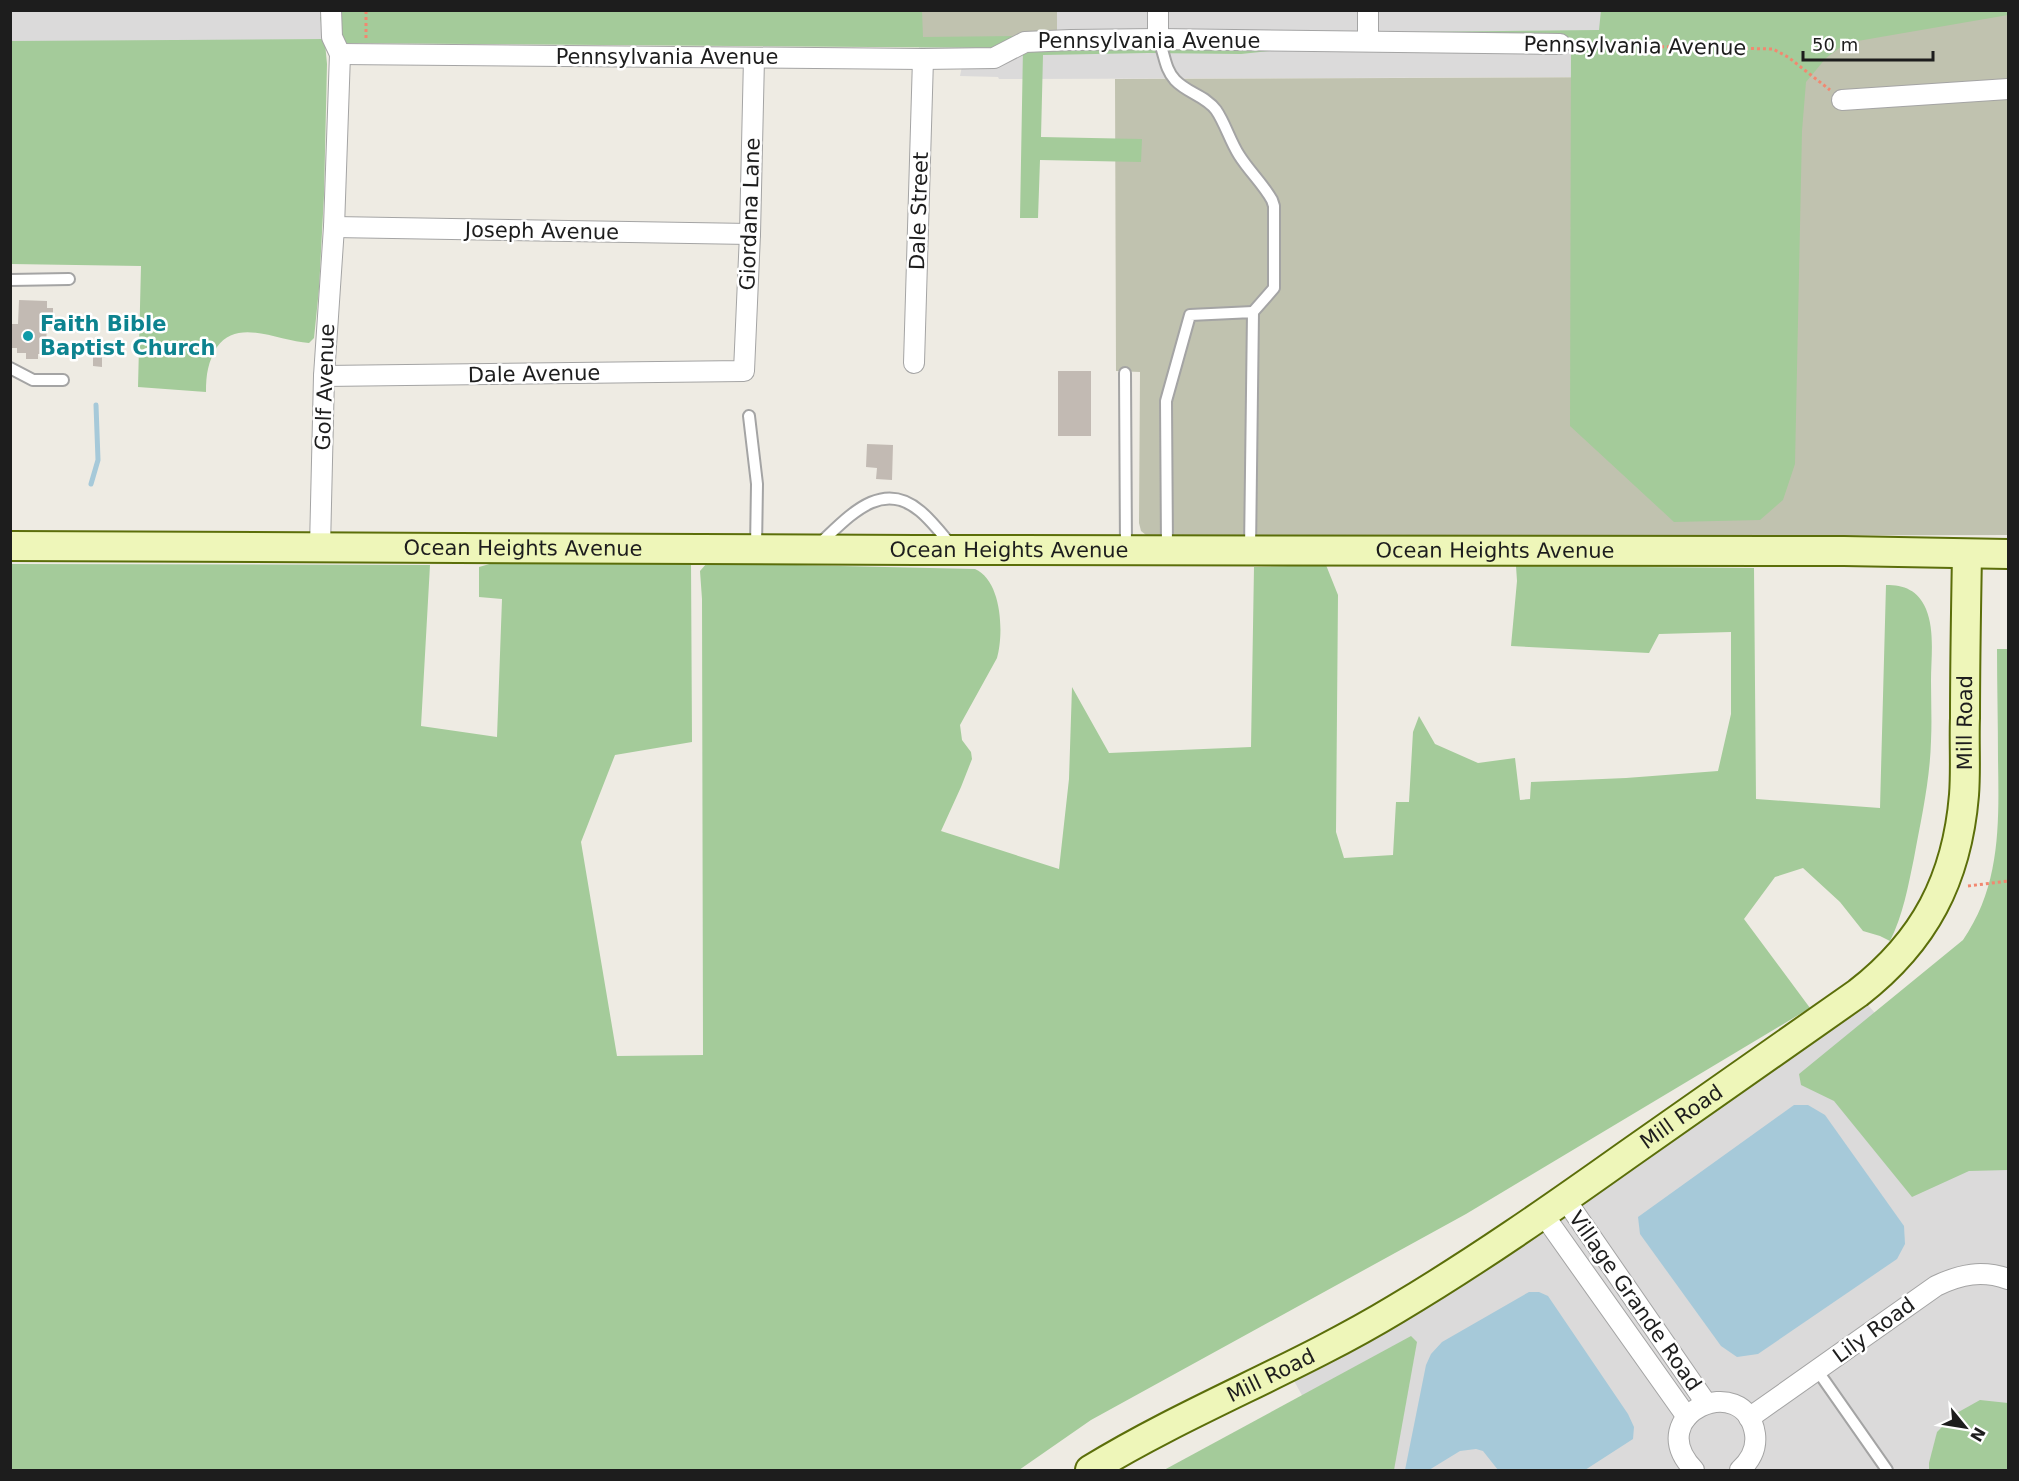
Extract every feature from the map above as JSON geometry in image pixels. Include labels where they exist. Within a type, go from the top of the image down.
[{"type":"main road","name":"Ocean Heights Avenue","points":[[10,546],[1844,551],[2008,554]]},
{"type":"main road","name":"Mill Road","points":[[1090,1470],[1162,1430],[1362,1329],[1423,1293],[1554,1207],[1858,993],[1874,981],[1912,942],[1934,906],[1950,873],[1958,838],[1964,794],[1967,554]]},
{"type":"street","points":[[331,10],[332,37],[340,54],[334,227]]},
{"type":"street","points":[[1158,10],[1158,39]]},
{"type":"street","points":[[1368,10],[1368,41]]},
{"type":"street","name":"Pennsylvania Avenue","points":[[340,54],[923,60],[994,58],[1025,42],[1158,39],[1560,44]]},
{"type":"street","name":"Giordana Lane","points":[[744,371],[754,58]]},
{"type":"street","name":"Dale Street","points":[[914,363],[923,60]]},
{"type":"street","points":[[1842,100],[2008,89]]},
{"type":"street","name":"Joseph Avenue","points":[[334,227],[750,234]]},
{"type":"street","name":"Golf Avenue","points":[[320,547],[324,376],[334,227]]},
{"type":"street","name":"Dale Avenue","points":[[324,376],[744,371]]},
{"type":"street","points":[[1554,1207],[1687,1417]]},
{"type":"street","name":"Village Grande Road","points":[[1554,1207],[1706,1403]]},
{"type":"street","name":"Lily Road","points":[[1749,1418],[1949,1279],[1979,1273],[2008,1279]]},
{"type":"street","points":[[1684,1468],[1679,1439],[1681,1427],[1695,1409],[1706,1403],[1718,1401],[1730,1403],[1741,1409],[1754,1428],[1756,1440],[1754,1452],[1748,1463],[1740,1470]]},
{"type":"lane","points":[[1158,39],[1172,76],[1182,86],[1208,101],[1215,109],[1237,152],[1272,200],[1274,288],[1253,312],[1250,550]]},
{"type":"lane","points":[[10,280],[69,279]]},
{"type":"lane","points":[[1167,549],[1166,401],[1190,315],[1253,312]]},
{"type":"lane","points":[[10,368],[33,380],[63,380]]},
{"type":"lane","points":[[1125,373],[1126,550]]},
{"type":"lane","points":[[749,416],[757,484],[756,549]]},
{"type":"lane","points":[[813,549],[867,504],[880,498],[891,498],[901,500],[920,510],[955,550]]},
{"type":"lane","points":[[1817,1371],[1887,1470]]},
{"type":"path","points":[[366,10],[366,55]]},
{"type":"path","name":"Pennsylvania Avenue","points":[[1560,44],[1773,49],[1788,57],[1842,100]]},
{"type":"path","points":[[1968,886],[2008,881]]},
{"type":"shaded area","points":[[10,11],[338,11],[337,39],[11,44]]},
{"type":"shaded area","points":[[860,11],[1057,11],[1057,37],[859,38]]},
{"type":"shaded area","points":[[918,11],[1641,11],[1643,77],[999,79],[998,77],[960,76],[965,51],[919,49]]},
{"type":"shaded area","points":[[2008,11],[2008,535],[1176,537],[1146,535],[1141,531],[1139,523],[1140,372],[1116,371],[1115,79],[1643,77]]},
{"type":"shaded area","points":[[1858,993],[1992,1152],[2008,1156],[2008,1470],[1343,1470],[1287,1368]]},
{"type":"green space","points":[[338,10],[922,10],[923,37],[1599,30],[1601,10],[2008,11],[2008,15],[1846,43],[1826,58],[1806,82],[1802,131],[1795,464],[1783,500],[1760,520],[1674,522],[1570,426],[1571,48],[1368,41],[1241,54],[1043,55],[1041,137],[1142,139],[1141,162],[1040,160],[1038,218],[1020,218],[1023,48],[325,43],[327,64],[324,195],[314,338],[309,343],[260,333],[236,334],[226,338],[211,358],[206,379],[206,392],[138,387],[141,266],[11,264],[11,41],[324,39],[320,17],[337,17]]},
{"type":"green space","points":[[691,562],[692,742],[615,755],[581,842],[617,1056],[703,1055],[702,599],[700,571],[707,563],[975,569],[984,575],[991,584],[999,609],[999,647],[997,658],[960,725],[962,740],[971,752],[972,759],[941,831],[1059,869],[1069,779],[1072,687],[1109,753],[1251,747],[1254,567],[1326,565],[1338,595],[1336,832],[1344,858],[1393,855],[1396,802],[1409,802],[1413,732],[1419,716],[1435,744],[1478,763],[1515,758],[1520,800],[1530,799],[1531,782],[1718,771],[1731,714],[1731,632],[1659,634],[1649,653],[1511,646],[1517,581],[1516,566],[1754,568],[1756,799],[1880,808],[1886,585],[1899,586],[1915,593],[1923,603],[1931,626],[1932,645],[1929,770],[1912,869],[1902,911],[1890,941],[1863,931],[1840,902],[1803,868],[1775,877],[1744,919],[1810,1008],[1466,1214],[1091,1420],[1019,1470],[11,1470],[11,564],[430,565],[421,726],[497,737],[502,599],[479,597],[479,567],[493,563]]},
{"type":"green space","points":[[1997,649],[2008,649],[2008,1170],[1969,1171],[1912,1197],[1834,1101],[1801,1085],[1799,1074],[1963,940],[1985,898],[1995,853],[1997,830]]},
{"type":"green space","points":[[1411,1336],[1417,1342],[1394,1470],[1164,1470]]},
{"type":"green space","points":[[1980,1400],[2008,1403],[2008,1470],[1929,1470],[1937,1432],[1955,1414]]},
{"type":"water","points":[[1794,1105],[1808,1105],[1825,1115],[1904,1226],[1905,1244],[1897,1259],[1758,1354],[1737,1357],[1721,1346],[1640,1234],[1638,1217]]},
{"type":"water","points":[[1529,1292],[1539,1292],[1548,1296],[1628,1414],[1634,1427],[1633,1439],[1585,1470],[1498,1470],[1483,1451],[1476,1449],[1460,1451],[1429,1470],[1405,1470],[1426,1365],[1431,1354],[1442,1342]]},
{"type":"building","name":"Faith Bible Baptist Church","points":[[19,300],[47,301],[47,308],[53,308],[53,316],[47,316],[46,354],[38,354],[38,359],[26,359],[26,353],[17,353],[17,348],[10,348],[10,324],[18,324]]},
{"type":"building","points":[[93,355],[102,356],[102,367],[93,366]]},
{"type":"building","points":[[1058,371],[1091,371],[1091,436],[1058,436]]},
{"type":"building","points":[[867,444],[893,445],[892,480],[876,479],[877,468],[866,467]]},
{"type":"waterway","points":[[91,484],[98,460],[96,405]]},
{"type":"place","name":"Faith Bible Baptist Church","points":[[28,336]]}]
